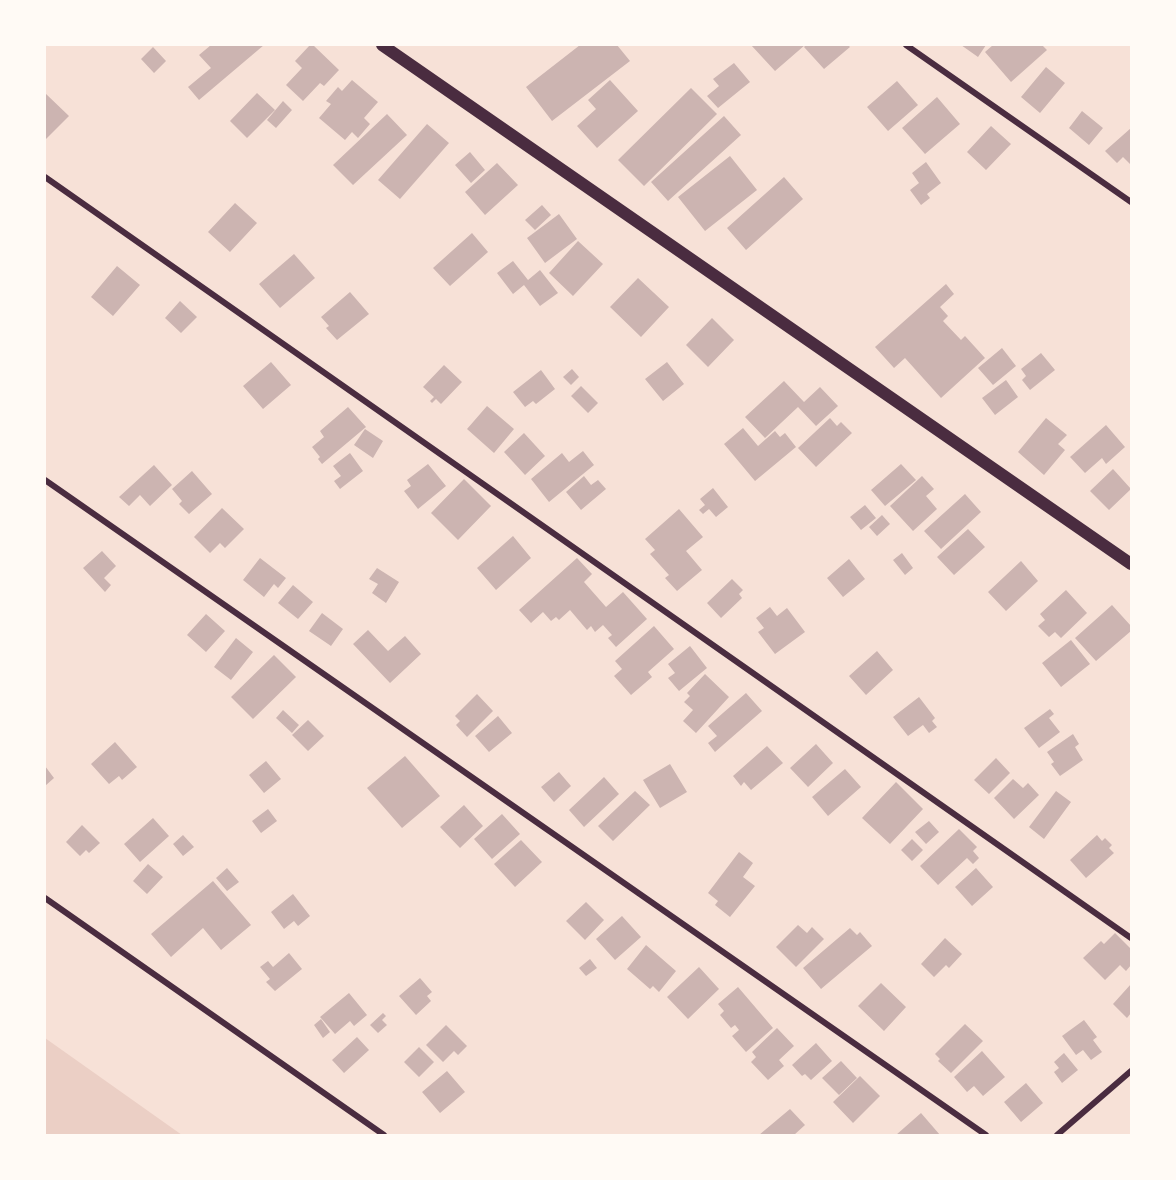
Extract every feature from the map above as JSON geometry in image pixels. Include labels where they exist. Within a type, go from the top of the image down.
[{"type":"main road","points":[[382,45],[1131,564]]},
{"type":"street","points":[[906,45],[1131,202]]},
{"type":"street","points":[[45,177],[1131,938]]},
{"type":"street","points":[[45,480],[986,1135]]},
{"type":"street","points":[[45,898],[384,1135]]},
{"type":"street","points":[[1057,1135],[1131,1071]]},
{"type":"shaded area","points":[[45,1038],[182,1135],[45,1135]]},
{"type":"building","points":[[211,45],[264,45],[199,100],[188,87],[211,68],[199,55]]},
{"type":"building","points":[[310,45],[313,45],[339,70],[324,86],[320,83],[303,101],[286,85],[302,68],[295,61]]},
{"type":"building","points":[[580,45],[617,45],[630,61],[552,121],[526,87]]},
{"type":"building","points":[[751,45],[805,45],[775,71]]},
{"type":"building","points":[[806,45],[848,45],[850,47],[824,69],[804,47]]},
{"type":"building","points":[[961,45],[986,45],[978,57]]},
{"type":"building","points":[[993,45],[1042,45],[1047,50],[1011,82],[985,52]]},
{"type":"building","points":[[153,47],[166,61],[154,73],[141,59]]},
{"type":"building","points":[[734,63],[750,82],[718,108],[707,96],[719,86],[713,79]]},
{"type":"building","points":[[1046,67],[1065,83],[1040,113],[1021,97]]},
{"type":"building","points":[[352,80],[378,102],[364,118],[370,124],[358,138],[352,132],[345,140],[319,118],[331,104],[326,101],[338,87],[342,91]]},
{"type":"building","points":[[610,80],[638,111],[597,148],[577,126],[596,109],[588,100]]},
{"type":"building","points":[[897,81],[918,105],[888,131],[867,107]]},
{"type":"building","points":[[691,88],[717,114],[644,186],[618,160]]},
{"type":"building","points":[[45,93],[69,116],[45,140]]},
{"type":"building","points":[[257,93],[275,110],[247,138],[230,121]]},
{"type":"building","points":[[937,97],[960,124],[925,154],[902,128]]},
{"type":"building","points":[[283,101],[292,110],[276,128],[267,120]]},
{"type":"building","points":[[1082,111],[1103,128],[1089,145],[1069,128]]},
{"type":"building","points":[[387,114],[407,135],[353,185],[333,165]]},
{"type":"building","points":[[724,116],[741,135],[668,201],[651,182]]},
{"type":"building","points":[[427,124],[449,143],[400,199],[378,180]]},
{"type":"building","points":[[991,126],[1011,144],[986,170],[967,152]]},
{"type":"building","points":[[1131,128],[1131,165],[1123,157],[1117,163],[1105,151]]},
{"type":"building","points":[[470,152],[485,170],[471,183],[455,165]]},
{"type":"building","points":[[730,156],[757,190],[705,231],[678,197]]},
{"type":"building","points":[[926,162],[941,183],[927,194],[930,198],[921,205],[910,190],[919,183],[912,173]]},
{"type":"building","points":[[497,163],[518,185],[485,215],[465,192]]},
{"type":"building","points":[[784,177],[803,199],[746,250],[727,228]]},
{"type":"building","points":[[235,203],[257,223],[230,252],[208,232]]},
{"type":"building","points":[[542,205],[551,215],[535,230],[525,220]]},
{"type":"building","points":[[559,214],[577,239],[545,263],[527,238]]},
{"type":"building","points":[[472,233],[488,252],[450,286],[433,268]]},
{"type":"building","points":[[578,241],[603,264],[573,296],[549,273]]},
{"type":"building","points":[[294,254],[315,278],[280,308],[259,284]]},
{"type":"building","points":[[513,261],[528,280],[540,270],[558,293],[540,306],[524,285],[513,294],[497,273]]},
{"type":"building","points":[[117,266],[140,285],[113,316],[91,297]]},
{"type":"building","points":[[638,278],[669,307],[641,337],[610,307]]},
{"type":"building","points":[[946,284],[954,294],[940,307],[948,316],[943,321],[961,340],[965,336],[985,358],[941,398],[905,358],[894,368],[875,347]]},
{"type":"building","points":[[350,292],[369,314],[337,340],[326,328],[329,326],[321,317]]},
{"type":"building","points":[[180,301],[197,317],[181,333],[165,318]]},
{"type":"building","points":[[712,318],[734,340],[708,367],[686,345]]},
{"type":"building","points":[[1002,348],[1016,366],[993,385],[978,368]]},
{"type":"building","points":[[1041,353],[1055,370],[1030,390],[1022,380],[1026,376],[1021,369]]},
{"type":"building","points":[[271,362],[291,385],[263,409],[243,386]]},
{"type":"building","points":[[667,362],[684,384],[663,401],[645,379]]},
{"type":"building","points":[[444,365],[462,382],[441,404],[436,399],[432,403],[430,401],[434,397],[423,387]]},
{"type":"building","points":[[572,369],[579,377],[571,385],[563,377]]},
{"type":"building","points":[[541,370],[555,389],[536,404],[533,401],[525,407],[513,392]]},
{"type":"building","points":[[1006,380],[1018,397],[995,415],[982,398]]},
{"type":"building","points":[[784,381],[804,402],[820,387],[838,406],[816,426],[798,407],[765,438],[745,417]]},
{"type":"building","points":[[581,386],[598,403],[588,413],[571,396]]},
{"type":"building","points":[[487,406],[514,429],[494,453],[467,429]]},
{"type":"building","points":[[348,407],[366,427],[322,464],[318,459],[320,457],[312,447],[324,437],[320,431]]},
{"type":"building","points":[[830,418],[837,426],[841,422],[852,433],[816,467],[798,448]]},
{"type":"building","points":[[1046,418],[1067,435],[1058,444],[1065,450],[1044,475],[1018,452]]},
{"type":"building","points":[[1106,425],[1125,447],[1106,464],[1102,458],[1085,473],[1070,457]]},
{"type":"building","points":[[743,428],[758,446],[775,431],[780,437],[785,433],[796,447],[755,481],[724,444]]},
{"type":"building","points":[[365,429],[383,441],[373,458],[354,445]]},
{"type":"building","points":[[524,433],[545,456],[525,475],[504,452]]},
{"type":"building","points":[[583,451],[594,465],[549,502],[531,479],[562,453],[569,462]]},
{"type":"building","points":[[350,453],[363,471],[340,489],[334,481],[341,476],[333,466]]},
{"type":"building","points":[[428,464],[446,486],[418,509],[404,491],[411,486],[407,480]]},
{"type":"building","points":[[901,464],[916,480],[885,506],[871,490]]},
{"type":"building","points":[[154,465],[172,485],[150,506],[140,495],[129,506],[119,497]]},
{"type":"building","points":[[1113,469],[1131,489],[1109,510],[1090,491]]},
{"type":"building","points":[[192,471],[212,494],[189,514],[179,504],[182,501],[172,489]]},
{"type":"building","points":[[584,476],[591,485],[598,480],[606,489],[581,510],[566,492]]},
{"type":"building","points":[[922,476],[934,489],[926,496],[937,509],[913,531],[890,506]]},
{"type":"building","points":[[464,479],[491,506],[458,540],[431,513]]},
{"type":"building","points":[[713,488],[728,507],[716,517],[709,509],[703,514],[699,510],[705,505],[700,499]]},
{"type":"building","points":[[965,494],[981,512],[941,549],[924,531]]},
{"type":"building","points":[[865,505],[876,518],[861,530],[850,517]]},
{"type":"building","points":[[222,508],[244,529],[225,548],[220,543],[210,553],[194,537]]},
{"type":"building","points":[[679,509],[703,537],[686,551],[702,570],[677,591],[665,578],[669,575],[650,554],[655,550],[645,539]]},
{"type":"building","points":[[882,515],[890,524],[877,536],[869,527]]},
{"type":"building","points":[[968,529],[985,547],[954,575],[937,557]]},
{"type":"building","points":[[513,536],[531,558],[496,590],[477,568]]},
{"type":"building","points":[[102,551],[116,566],[104,578],[111,585],[105,592],[83,568]]},
{"type":"building","points":[[902,553],[913,568],[905,575],[893,560]]},
{"type":"building","points":[[260,558],[286,578],[278,588],[274,584],[264,597],[243,580]]},
{"type":"building","points":[[577,558],[592,574],[584,582],[606,607],[623,592],[647,619],[616,647],[608,638],[612,635],[603,625],[595,632],[591,626],[587,630],[570,610],[559,620],[556,617],[551,621],[543,612],[531,623],[519,610]]},
{"type":"building","points":[[849,559],[865,579],[843,597],[827,578]]},
{"type":"building","points":[[1021,561],[1038,581],[1006,611],[988,592]]},
{"type":"building","points":[[377,568],[399,582],[386,603],[372,593],[378,584],[369,579]]},
{"type":"building","points":[[732,579],[743,590],[739,594],[742,598],[721,618],[707,603]]},
{"type":"building","points":[[293,585],[313,602],[298,619],[278,603]]},
{"type":"building","points":[[1066,590],[1087,613],[1061,638],[1055,632],[1049,637],[1038,626],[1045,620],[1040,614]]},
{"type":"building","points":[[1112,605],[1131,626],[1131,631],[1096,661],[1075,638]]},
{"type":"building","points":[[770,607],[777,616],[787,608],[805,632],[775,654],[758,632],[764,628],[756,618]]},
{"type":"building","points":[[322,613],[343,629],[331,646],[309,631]]},
{"type":"building","points":[[206,614],[225,631],[206,652],[187,635]]},
{"type":"building","points":[[654,626],[674,649],[648,672],[652,677],[631,695],[614,676],[622,669],[615,661]]},
{"type":"building","points":[[368,630],[388,651],[405,636],[421,654],[390,683],[353,644]]},
{"type":"building","points":[[236,638],[253,652],[231,680],[214,667]]},
{"type":"building","points":[[1071,640],[1090,664],[1061,687],[1042,663]]},
{"type":"building","points":[[690,646],[707,668],[679,691],[668,678],[675,673],[668,664]]},
{"type":"building","points":[[877,651],[893,670],[866,695],[849,676]]},
{"type":"building","points":[[274,655],[296,677],[253,719],[231,697]]},
{"type":"building","points":[[705,674],[729,697],[696,733],[683,721],[693,710],[684,702],[690,696],[687,693]]},
{"type":"building","points":[[746,693],[762,711],[715,752],[708,743],[717,736],[708,726]]},
{"type":"building","points":[[477,694],[493,711],[467,737],[456,725],[460,721],[455,716]]},
{"type":"building","points":[[919,697],[935,718],[932,721],[937,727],[929,733],[923,725],[908,736],[893,717]]},
{"type":"building","points":[[1050,709],[1054,714],[1049,718],[1060,732],[1039,748],[1024,728]]},
{"type":"building","points":[[283,710],[299,725],[292,733],[276,718]]},
{"type":"building","points":[[498,716],[512,733],[489,752],[475,736]]},
{"type":"building","points":[[308,720],[324,736],[308,751],[292,735]]},
{"type":"building","points":[[1073,734],[1079,744],[1075,747],[1083,760],[1060,776],[1051,764],[1054,762],[1047,752]]},
{"type":"building","points":[[115,742],[137,767],[122,780],[119,776],[109,784],[91,764]]},
{"type":"building","points":[[816,744],[833,763],[808,787],[790,768]]},
{"type":"building","points":[[767,746],[783,763],[751,790],[744,782],[741,786],[733,776]]},
{"type":"building","points":[[405,756],[440,796],[402,828],[367,788]]},
{"type":"building","points":[[996,758],[1010,773],[989,794],[974,780]]},
{"type":"building","points":[[266,761],[281,779],[264,793],[249,775]]},
{"type":"building","points":[[670,764],[687,792],[660,808],[643,780]]},
{"type":"building","points":[[45,766],[54,778],[45,786]]},
{"type":"building","points":[[845,769],[861,787],[828,816],[812,797]]},
{"type":"building","points":[[559,772],[571,786],[554,802],[541,787]]},
{"type":"building","points":[[604,777],[619,794],[584,827],[569,810]]},
{"type":"building","points":[[1013,779],[1023,788],[1028,783],[1039,795],[1014,819],[994,798]]},
{"type":"building","points":[[896,782],[923,809],[890,844],[862,818]]},
{"type":"building","points":[[635,791],[650,805],[613,841],[598,826]]},
{"type":"building","points":[[1056,791],[1071,802],[1044,839],[1029,827]]},
{"type":"building","points":[[464,805],[483,826],[460,848],[440,827]]},
{"type":"building","points":[[268,809],[277,821],[261,833],[252,821]]},
{"type":"building","points":[[502,814],[520,834],[492,859],[474,839]]},
{"type":"building","points":[[153,818],[169,836],[140,862],[124,844]]},
{"type":"building","points":[[929,821],[939,832],[926,844],[915,832]]},
{"type":"building","points":[[82,825],[100,843],[89,853],[86,850],[80,856],[66,842]]},
{"type":"building","points":[[959,829],[977,847],[973,851],[979,858],[973,864],[967,858],[938,885],[920,866]]},
{"type":"building","points":[[183,835],[194,847],[183,856],[173,844]]},
{"type":"building","points":[[1097,835],[1102,841],[1105,838],[1112,845],[1109,848],[1114,853],[1086,878],[1070,860]]},
{"type":"building","points":[[912,839],[923,850],[912,861],[901,850]]},
{"type":"building","points":[[521,840],[542,862],[515,887],[494,864]]},
{"type":"building","points":[[739,852],[753,863],[743,877],[755,886],[730,917],[715,905],[718,901],[708,893]]},
{"type":"building","points":[[148,864],[163,877],[147,894],[133,881]]},
{"type":"building","points":[[227,868],[239,882],[227,891],[216,878]]},
{"type":"building","points":[[976,868],[993,887],[972,906],[955,887]]},
{"type":"building","points":[[213,881],[251,925],[221,950],[203,928],[171,957],[151,934]]},
{"type":"building","points":[[293,894],[310,916],[298,926],[294,921],[284,929],[271,912]]},
{"type":"building","points":[[586,902],[604,920],[585,940],[566,921]]},
{"type":"building","points":[[622,916],[641,937],[615,960],[596,939]]},
{"type":"building","points":[[798,925],[807,933],[812,927],[824,939],[796,967],[776,947]]},
{"type":"building","points":[[850,928],[857,935],[860,932],[872,946],[821,989],[803,968]]},
{"type":"building","points":[[1115,933],[1131,949],[1131,965],[1126,971],[1120,965],[1105,980],[1083,958],[1101,941],[1104,944]]},
{"type":"building","points":[[945,938],[962,954],[949,968],[946,965],[934,977],[921,964]]},
{"type":"building","points":[[646,945],[676,971],[659,992],[653,986],[650,989],[627,969]]},
{"type":"building","points":[[289,953],[302,969],[275,991],[266,982],[270,979],[260,967],[268,961],[273,967]]},
{"type":"building","points":[[590,959],[597,968],[586,976],[579,968]]},
{"type":"building","points":[[699,967],[719,989],[688,1019],[667,997]]},
{"type":"building","points":[[420,978],[432,992],[427,996],[431,1001],[416,1015],[399,996]]},
{"type":"building","points":[[881,983],[906,1007],[884,1031],[858,1006]]},
{"type":"building","points":[[1131,984],[1131,1013],[1127,1018],[1113,1004]]},
{"type":"building","points":[[738,987],[773,1028],[746,1052],[732,1036],[739,1030],[735,1025],[731,1028],[720,1015],[724,1011],[718,1004]]},
{"type":"building","points":[[349,993],[367,1015],[354,1026],[350,1021],[335,1034],[320,1017]]},
{"type":"building","points":[[383,1013],[386,1016],[382,1020],[387,1025],[378,1033],[370,1025]]},
{"type":"building","points":[[321,1019],[330,1032],[323,1038],[314,1025]]},
{"type":"building","points":[[1084,1020],[1097,1037],[1093,1040],[1102,1052],[1091,1060],[1083,1050],[1076,1055],[1062,1036]]},
{"type":"building","points":[[965,1024],[983,1041],[951,1073],[938,1061],[940,1059],[935,1054]]},
{"type":"building","points":[[446,1025],[467,1046],[458,1055],[454,1051],[443,1062],[426,1045]]},
{"type":"building","points":[[777,1028],[794,1046],[779,1060],[784,1066],[768,1080],[751,1062],[756,1057],[752,1052]]},
{"type":"building","points":[[357,1037],[369,1050],[344,1073],[332,1060]]},
{"type":"building","points":[[816,1043],[832,1061],[811,1080],[805,1074],[802,1076],[792,1065]]},
{"type":"building","points":[[419,1047],[434,1062],[419,1077],[404,1062]]},
{"type":"building","points":[[982,1051],[1005,1077],[983,1096],[974,1086],[967,1092],[954,1077]]},
{"type":"building","points":[[1064,1053],[1078,1070],[1062,1083],[1054,1072],[1059,1068],[1054,1062]]},
{"type":"building","points":[[841,1061],[857,1078],[839,1095],[822,1078]]},
{"type":"building","points":[[447,1071],[465,1092],[440,1113],[422,1092]]},
{"type":"building","points":[[860,1076],[880,1096],[853,1123],[833,1102]]},
{"type":"building","points":[[1026,1083],[1043,1103],[1021,1122],[1004,1102]]},
{"type":"building","points":[[790,1109],[805,1125],[794,1135],[759,1135]]},
{"type":"building","points":[[921,1113],[940,1135],[896,1135]]}]
